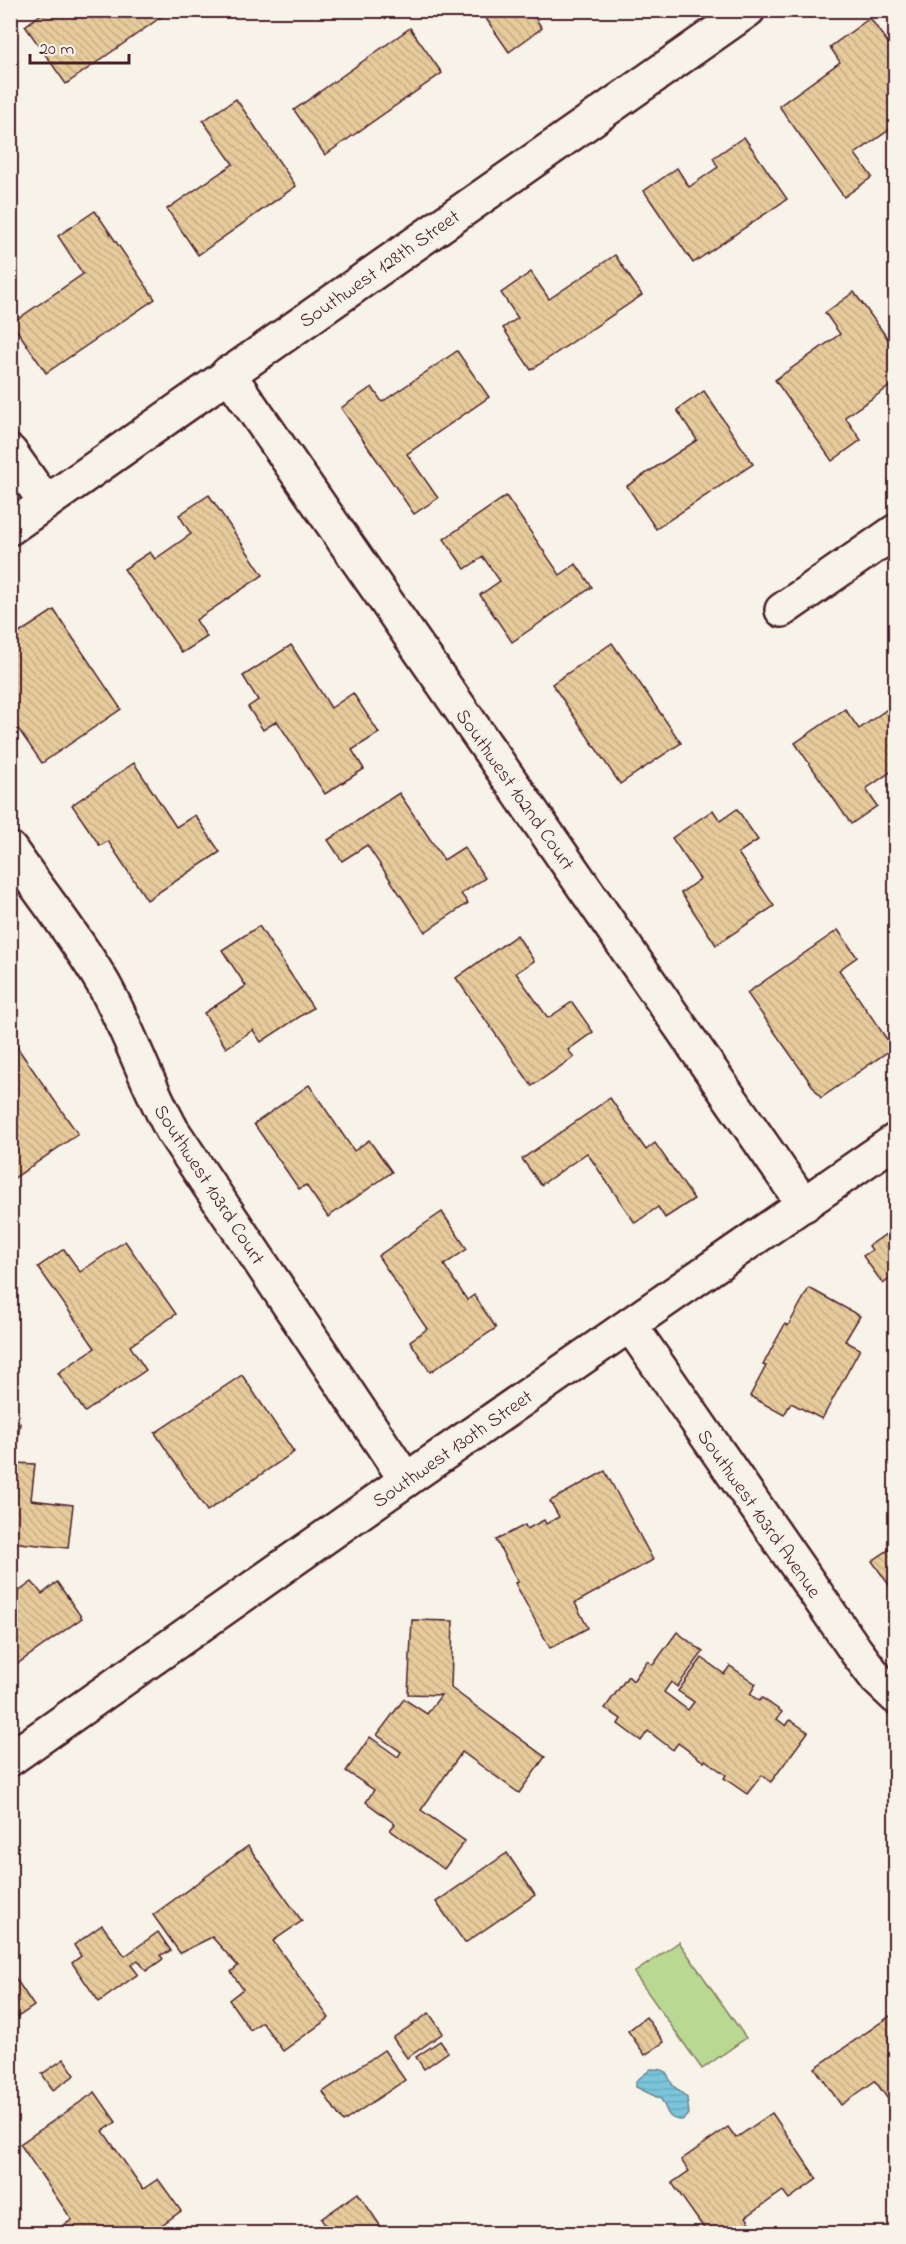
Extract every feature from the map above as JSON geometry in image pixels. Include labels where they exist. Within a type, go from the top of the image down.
[{"type":"street","name":"Southwest 128th Street","points":[[10,528],[748,10]]},
{"type":"street","name":"Southwest 102nd Court","points":[[228,374],[804,1205]]},
{"type":"street","points":[[10,452],[46,503]]},
{"type":"street","points":[[782,610],[896,531]]},
{"type":"street","name":"Southwest 103rd Court","points":[[10,849],[97,973],[172,1130],[406,1480]]},
{"type":"street","name":"Southwest 130th Street","points":[[10,1759],[406,1480],[896,1140]]},
{"type":"street","name":"Southwest 103rd Avenue","points":[[630,1325],[856,1651],[877,1679],[896,1697]]},
{"type":"green space","points":[[679,1942],[746,2038],[702,2069],[634,1973]]},
{"type":"water","points":[[651,2069],[666,2072],[673,2086],[687,2098],[689,2114],[682,2120],[677,2120],[668,2114],[661,2099],[636,2087],[636,2081]]},
{"type":"building","points":[[47,10],[171,10],[66,84],[25,26]]},
{"type":"building","points":[[480,10],[530,10],[542,28],[509,52]]},
{"type":"building","points":[[870,18],[896,54],[896,125],[855,154],[872,177],[844,197],[779,106],[840,62],[830,47]]},
{"type":"building","points":[[410,28],[442,73],[325,155],[294,110]]},
{"type":"building","points":[[236,99],[296,186],[198,255],[167,209],[233,164],[203,121]]},
{"type":"building","points":[[744,137],[787,199],[693,263],[644,191],[677,168],[689,187],[718,167],[713,158]]},
{"type":"building","points":[[95,211],[155,299],[46,373],[12,323],[83,274],[58,236]]},
{"type":"building","points":[[615,255],[642,295],[531,370],[503,328],[518,318],[501,293],[531,272],[549,299]]},
{"type":"building","points":[[854,292],[896,350],[896,382],[845,417],[861,440],[832,461],[775,380],[840,334],[825,313]]},
{"type":"building","points":[[457,351],[489,397],[407,454],[438,498],[414,514],[341,408],[372,387],[382,402]]},
{"type":"building","points":[[704,391],[753,464],[656,529],[627,486],[697,440],[677,410]]},
{"type":"building","points":[[209,495],[263,575],[196,620],[207,637],[182,653],[124,569],[150,552],[155,559],[191,534],[179,515]]},
{"type":"building","points":[[506,496],[560,575],[576,564],[592,587],[512,642],[480,595],[500,581],[483,557],[465,569],[444,539]]},
{"type":"building","points":[[54,610],[121,709],[42,763],[10,717],[10,639]]},
{"type":"building","points":[[612,643],[681,743],[620,784],[552,684]]},
{"type":"building","points":[[291,645],[331,708],[353,693],[379,733],[352,750],[364,769],[325,794],[277,721],[263,730],[248,707],[258,700],[243,676]]},
{"type":"building","points":[[896,703],[896,768],[866,789],[877,806],[851,824],[795,743],[845,709],[859,729]]},
{"type":"building","points":[[134,763],[176,827],[195,815],[220,852],[147,900],[108,841],[100,846],[72,805]]},
{"type":"building","points":[[399,793],[444,860],[464,847],[485,878],[461,894],[468,903],[425,932],[367,845],[342,861],[328,840]]},
{"type":"building","points":[[737,809],[758,840],[738,853],[774,906],[716,945],[681,893],[700,879],[672,838],[713,810],[720,821]]},
{"type":"building","points":[[259,926],[313,1008],[261,1042],[253,1030],[226,1048],[204,1013],[246,986],[222,950]]},
{"type":"building","points":[[838,930],[857,957],[839,970],[893,1048],[821,1098],[747,993]]},
{"type":"building","points":[[517,935],[534,961],[516,973],[548,1018],[572,1002],[593,1032],[568,1050],[574,1057],[532,1086],[456,978]]},
{"type":"building","points":[[12,1040],[78,1134],[10,1181],[10,1041]]},
{"type":"building","points":[[309,1085],[354,1151],[369,1140],[392,1172],[328,1217],[306,1185],[299,1189],[254,1124]]},
{"type":"building","points":[[610,1098],[646,1150],[655,1143],[694,1199],[665,1218],[658,1207],[635,1223],[587,1153],[541,1185],[522,1159]]},
{"type":"building","points":[[442,1212],[467,1249],[444,1265],[467,1300],[474,1295],[496,1328],[430,1372],[410,1341],[427,1329],[378,1256]]},
{"type":"building","points":[[896,1227],[896,1281],[894,1282],[891,1278],[883,1284],[863,1256],[872,1250],[869,1246]]},
{"type":"building","points":[[125,1241],[176,1314],[130,1346],[146,1370],[85,1412],[58,1373],[95,1348],[38,1267],[64,1249],[80,1272]]},
{"type":"building","points":[[809,1288],[860,1316],[845,1341],[860,1349],[822,1419],[791,1403],[784,1415],[750,1396],[766,1366],[763,1365],[774,1344],[785,1324],[788,1326]]},
{"type":"building","points":[[242,1375],[294,1452],[207,1511],[155,1433]]},
{"type":"building","points":[[10,1422],[20,1423],[15,1463],[35,1464],[31,1500],[73,1505],[68,1548],[10,1542]]},
{"type":"building","points":[[605,1471],[653,1560],[575,1603],[588,1628],[550,1648],[515,1583],[518,1582],[496,1540],[525,1525],[527,1529],[544,1520],[546,1524],[559,1517],[550,1501]]},
{"type":"building","points":[[896,1545],[896,1595],[872,1561]]},
{"type":"building","points":[[32,1582],[42,1594],[57,1582],[82,1618],[10,1669],[10,1598]]},
{"type":"building","points":[[412,1620],[453,1621],[451,1688],[545,1757],[519,1793],[462,1752],[421,1810],[465,1841],[444,1869],[390,1830],[395,1824],[366,1802],[374,1790],[346,1771],[370,1737],[398,1757],[401,1752],[377,1735],[404,1699],[427,1714],[441,1695],[408,1694]]},
{"type":"building","points":[[677,1632],[703,1652],[677,1687],[671,1682],[664,1692],[688,1710],[694,1702],[678,1691],[702,1658],[724,1674],[730,1666],[756,1684],[750,1694],[759,1701],[762,1698],[782,1712],[777,1719],[786,1726],[790,1720],[808,1732],[771,1782],[762,1775],[747,1794],[724,1778],[726,1775],[678,1743],[673,1750],[648,1731],[641,1741],[618,1724],[621,1719],[605,1708],[628,1676],[633,1681],[647,1661],[653,1665]]},
{"type":"building","points":[[248,1846],[302,1921],[273,1941],[329,2018],[283,2051],[262,2022],[250,2030],[229,2000],[243,1989],[231,1972],[238,1966],[212,1937],[180,1953],[153,1915]]},
{"type":"building","points":[[507,1853],[535,1895],[465,1943],[436,1902]]},
{"type":"building","points":[[102,1925],[125,1956],[158,1932],[171,1951],[160,1955],[163,1959],[146,1971],[138,1960],[131,1965],[138,1974],[99,2002],[72,1963],[81,1956],[74,1945]]},
{"type":"building","points":[[14,1976],[34,2006],[10,2022],[10,1978]]},
{"type":"building","points":[[429,2013],[443,2033],[407,2058],[393,2038]]},
{"type":"building","points":[[893,2014],[896,2017],[896,2105],[893,2106],[875,2081],[841,2105],[815,2068]]},
{"type":"building","points":[[646,2017],[664,2042],[645,2055],[628,2031]]},
{"type":"building","points":[[440,2041],[448,2052],[424,2069],[416,2057]]},
{"type":"building","points":[[384,2050],[405,2080],[343,2122],[323,2092]]},
{"type":"building","points":[[64,2059],[75,2075],[53,2090],[42,2074]]},
{"type":"building","points":[[95,2092],[116,2122],[103,2131],[143,2189],[158,2179],[181,2211],[149,2234],[66,2234],[61,2227],[72,2220],[20,2144]]},
{"type":"building","points":[[772,2113],[817,2179],[789,2199],[783,2191],[746,2217],[751,2224],[739,2234],[708,2234],[672,2183],[689,2171],[681,2160],[728,2127],[736,2138]]},
{"type":"building","points":[[358,2193],[386,2234],[331,2234],[321,2219]]}]
